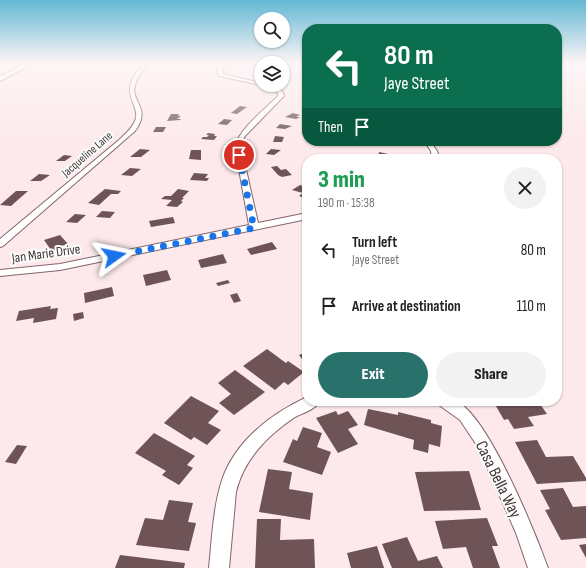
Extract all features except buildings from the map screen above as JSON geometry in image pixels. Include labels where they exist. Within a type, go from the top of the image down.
[{"type":"street","name":"Jacqueline Lane","points":[[0,244],[117,144],[137,123],[139,113],[132,91]]},
{"type":"street","points":[[254,228],[238,147],[239,141],[281,96],[280,92]]},
{"type":"street","name":"Jan Marie Drive","points":[[0,273],[60,267],[302,217]]},
{"type":"street","points":[[219,568],[227,499],[234,471],[248,450],[270,427],[296,408],[302,406]]},
{"type":"street","name":"Casa Bella Way","points":[[451,406],[465,416],[484,443],[525,531],[538,568]]},
{"type":"route","points":[[114,256],[254,228],[239,155]]}]
